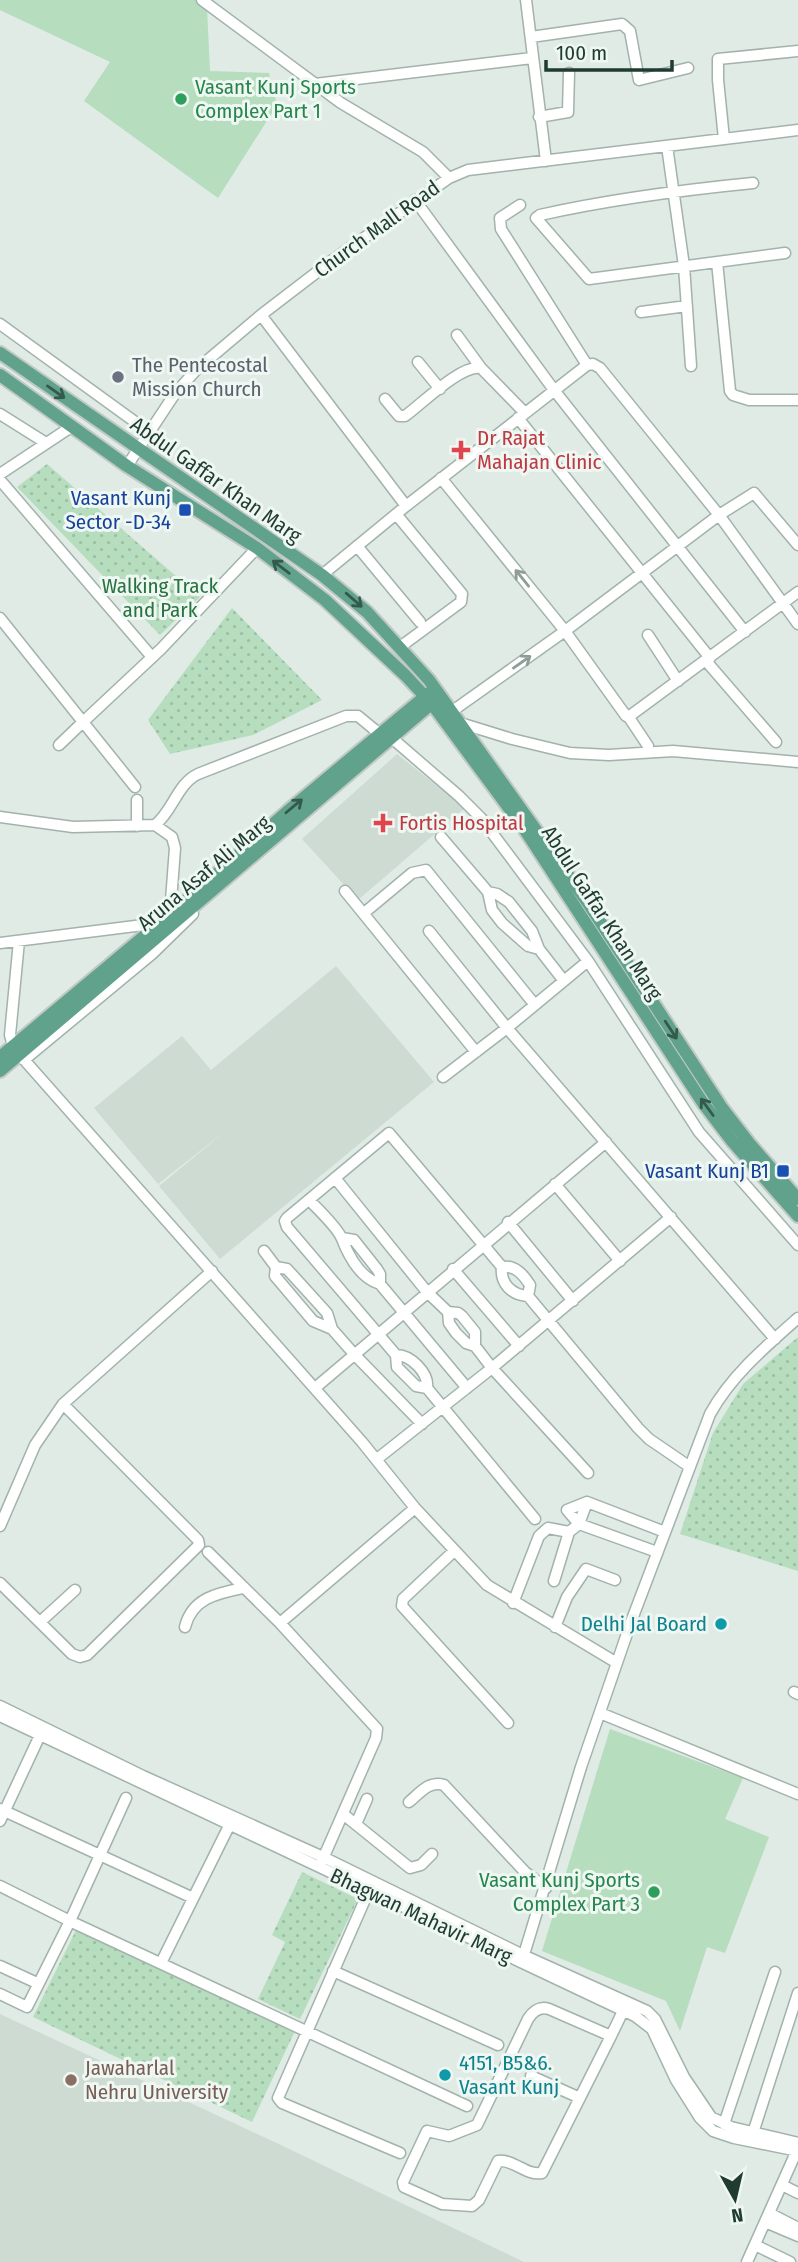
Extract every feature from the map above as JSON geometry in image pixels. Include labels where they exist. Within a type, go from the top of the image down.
[{"type":"main road","name":"Abdul Gaffar Khan Marg","points":[[0,353],[322,575],[367,611],[400,647],[452,720],[703,1103],[732,1141],[798,1216]]},
{"type":"main road","points":[[0,375],[71,427]]},
{"type":"main road","name":"Abdul Gaffar Khan Marg","points":[[71,427],[127,466],[257,548],[325,600],[406,676],[433,693]]},
{"type":"main road","points":[[406,676],[414,690],[413,715],[431,720],[452,720]]},
{"type":"main road","name":"Aruna Asaf Ali Marg","points":[[0,1071],[413,715],[433,693]]},
{"type":"main road","name":"Abdul Gaffar Khan Marg","points":[[452,720],[588,903],[728,1117],[798,1199]]},
{"type":"main road","name":"Aruna Asaf Ali Marg","points":[[0,1058],[19,1054],[159,923],[289,810],[387,737]]},
{"type":"street","name":"Church Mall Road","points":[[127,466],[183,383],[223,346],[415,200],[449,178],[423,152],[376,126],[202,0]]},
{"type":"street","points":[[526,0],[546,161]]},
{"type":"street","points":[[531,37],[622,24],[630,32],[639,80],[688,68]]},
{"type":"street","points":[[724,139],[718,80],[719,59],[798,51]]},
{"type":"street","points":[[314,83],[532,58]]},
{"type":"street","points":[[540,117],[568,112],[569,73]]},
{"type":"street","points":[[449,178],[468,170],[798,130]]},
{"type":"street","points":[[667,146],[684,266],[691,366]]},
{"type":"street","points":[[754,183],[673,191],[585,205],[536,218],[589,279],[785,253]]},
{"type":"street","points":[[415,200],[554,390],[745,632]]},
{"type":"street","points":[[520,205],[502,215],[501,229],[587,365]]},
{"type":"street","points":[[717,262],[733,395],[749,400],[798,400]]},
{"type":"street","points":[[641,312],[687,306]]},
{"type":"street","points":[[261,315],[406,506]]},
{"type":"street","points":[[0,324],[149,432]]},
{"type":"street","points":[[457,335],[708,660],[776,742]]},
{"type":"street","points":[[418,362],[440,389]]},
{"type":"street","points":[[322,575],[554,390],[587,365],[593,364],[600,368],[719,515],[798,624]]},
{"type":"street","points":[[385,399],[399,416],[405,416],[467,370],[481,368]]},
{"type":"street","points":[[0,414],[46,443]]},
{"type":"street","points":[[0,474],[71,427]]},
{"type":"street","points":[[441,478],[565,631],[648,746]]},
{"type":"street","points":[[0,480],[152,657]]},
{"type":"street","points":[[798,545],[754,492],[479,692],[452,720],[512,739],[570,753],[610,755],[673,751],[798,762]]},
{"type":"street","points":[[396,514],[463,594],[461,602],[400,647]]},
{"type":"street","points":[[357,546],[420,622]]},
{"type":"street","points":[[59,745],[194,617],[257,548]]},
{"type":"street","points":[[628,716],[798,592]]},
{"type":"street","points":[[0,618],[135,787]]},
{"type":"street","points":[[648,635],[678,681]]},
{"type":"street","points":[[155,825],[187,781],[198,774],[346,716],[358,716],[460,796],[481,818],[587,961],[699,1132],[798,1245]]},
{"type":"street","points":[[137,800],[137,826]]},
{"type":"street","points":[[0,817],[73,827],[155,825],[172,837],[175,848],[170,914]]},
{"type":"street","points":[[19,1054],[152,954],[225,885],[300,823]]},
{"type":"street","points":[[441,837],[488,892],[492,910],[502,923],[528,946],[539,949]]},
{"type":"street","points":[[364,913],[412,873],[426,870],[535,1005]]},
{"type":"street","points":[[345,891],[476,1052]]},
{"type":"street","points":[[488,892],[509,902],[531,931],[539,949],[564,981]]},
{"type":"street","points":[[0,943],[159,923]]},
{"type":"street","points":[[429,931],[507,1028],[775,1339]]},
{"type":"street","points":[[19,942],[10,1035],[19,1054],[377,1459],[415,1508],[486,1585],[617,1663]]},
{"type":"street","points":[[443,1077],[587,961]]},
{"type":"street","points":[[535,1519],[427,1388],[416,1386],[397,1367],[396,1355],[286,1225],[287,1219],[389,1133],[502,1267],[501,1278],[514,1294],[528,1296],[643,1434],[690,1467]]},
{"type":"street","points":[[315,1388],[508,1222],[606,1142]]},
{"type":"street","points":[[335,1178],[427,1292],[448,1312],[458,1313],[475,1332],[475,1346]]},
{"type":"street","points":[[555,1184],[620,1261]]},
{"type":"street","points":[[309,1200],[342,1238],[345,1250],[358,1268],[369,1281],[380,1284],[467,1388]]},
{"type":"street","points":[[377,1459],[519,1346],[671,1217]]},
{"type":"street","points":[[508,1222],[573,1301]]},
{"type":"street","points":[[264,1251],[276,1267],[287,1269],[327,1313],[332,1329],[422,1424]]},
{"type":"street","points":[[276,1267],[275,1276],[313,1321],[332,1329]]},
{"type":"street","points":[[502,1267],[513,1267],[530,1284],[528,1296]]},
{"type":"street","points":[[453,1269],[519,1346]]},
{"type":"street","points":[[0,1526],[35,1445],[63,1404],[212,1271]]},
{"type":"street","points":[[448,1312],[449,1323],[456,1333],[466,1343],[475,1346],[588,1473]]},
{"type":"street","points":[[523,1959],[581,1768],[617,1663],[657,1552],[717,1401],[726,1388],[798,1318]]},
{"type":"street","points":[[396,1355],[407,1356],[413,1361],[427,1379],[427,1388]]},
{"type":"street","points":[[0,1583],[72,1654],[84,1657],[199,1545],[198,1540],[63,1404]]},
{"type":"street","points":[[657,1552],[579,1524],[567,1510],[587,1502],[665,1532]]},
{"type":"street","points":[[554,1581],[569,1532],[579,1524],[587,1502]]},
{"type":"street","points":[[279,1623],[415,1508]]},
{"type":"street","points":[[513,1603],[538,1536],[548,1528],[569,1532]]},
{"type":"street","points":[[454,1551],[403,1599],[402,1606],[508,1723]]},
{"type":"street","points":[[208,1552],[279,1623],[377,1729],[376,1738],[321,1862]]},
{"type":"street","points":[[555,1627],[567,1597],[586,1569],[615,1580]]},
{"type":"street","points":[[185,1626],[188,1613],[199,1603],[216,1593],[243,1588]]},
{"type":"street","points":[[40,1622],[75,1590]]},
{"type":"street","name":"Bhagwan Mahavir Marg","points":[[0,1706],[42,1732],[230,1824],[321,1862]]},
{"type":"street","points":[[600,1713],[798,1794]]},
{"type":"street","name":"Bhagwan Mahavir Marg","points":[[0,1716],[232,1817],[642,2020],[652,2029],[676,2080],[700,2118],[713,2131],[798,2151]]},
{"type":"street","points":[[42,1732],[2,1814],[100,1854],[193,1898]]},
{"type":"street","points":[[409,1802],[429,1785],[444,1785],[525,1872],[546,1888]]},
{"type":"street","points":[[0,1994],[27,2007],[37,1983],[73,1922],[126,1798]]},
{"type":"street","points":[[356,1825],[367,1799]]},
{"type":"street","points":[[343,1814],[410,1868],[421,1864],[432,1854]]},
{"type":"street","points":[[161,1963],[230,1824]]},
{"type":"street","points":[[0,1886],[467,2106]]},
{"type":"street","points":[[370,1887],[279,2094],[280,2101],[400,2153]]},
{"type":"street","name":"Bhagwan Mahavir Marg","points":[[523,1959],[647,2011],[660,2027],[694,2094],[711,2117],[753,2133],[798,2143]]},
{"type":"street","points":[[0,1966],[37,1983]]},
{"type":"street","points":[[333,1971],[498,2045]]},
{"type":"street","points":[[724,2124],[775,1972]]},
{"type":"street","points":[[753,2133],[798,1996]]},
{"type":"street","points":[[611,2036],[544,2007],[534,2012],[528,2019],[477,2125],[449,2136],[426,2131],[403,2185],[442,2204],[463,2207],[477,2203],[498,2161],[505,2160],[534,2174],[542,2173],[580,2098],[611,2036],[623,2011]]},
{"type":"street","points":[[531,2076],[580,2098]]},
{"type":"street","points":[[747,2262],[798,2151],[798,2143]]},
{"type":"street","points":[[782,2185],[798,2193]]},
{"type":"street","points":[[767,2218],[798,2228]]},
{"type":"street","points":[[767,2218],[798,2236]]},
{"type":"street","points":[[755,2245],[790,2262]]},
{"type":"shaded area","name":"Fortis Hospital","points":[[397,754],[465,808],[358,900],[302,839]]},
{"type":"shaded area","points":[[336,966],[434,1082],[220,1259],[159,1186],[228,1129],[158,1184],[94,1108],[182,1036],[211,1070]]},
{"type":"shaded area","name":"Jawaharlal Nehru University","points":[[0,2014],[283,2146],[524,2262],[0,2262]]},
{"type":"green space","name":"Vasant Kunj Sports Complex Part 1","points":[[0,0],[196,0],[207,8],[210,71],[269,73],[277,105],[218,198],[84,101],[110,62],[0,10]]},
{"type":"green space","name":"Walking Track and Park","points":[[47,464],[200,597],[160,635],[17,487]]},
{"type":"green space","points":[[232,608],[322,700],[253,735],[170,754],[148,720]]},
{"type":"green space","points":[[798,1337],[798,1571],[680,1534],[713,1433],[743,1384]]},
{"type":"green space","name":"Vasant Kunj Sports Complex Part 3","points":[[610,1729],[743,1778],[725,1819],[769,1837],[725,1953],[707,1947],[680,2031],[666,2001],[542,1951]]},
{"type":"green space","points":[[302,1872],[358,1899],[300,2019],[258,1999],[285,1942],[272,1935]]},
{"type":"green space","points":[[76,1930],[295,2031],[252,2122],[33,2017]]},
{"type":"place","name":"Vasant Kunj Sports Complex Part 1","points":[[181,99]]},
{"type":"place","name":"The Pentecostal Mission Church","points":[[118,377]]},
{"type":"place","name":"Dr Rajat Mahajan Clinic","points":[[461,450]]},
{"type":"place","name":"Vasant Kunj Sector -D-34","points":[[185,510]]},
{"type":"place","name":"Fortis Hospital","points":[[383,823]]},
{"type":"place","name":"Vasant Kunj B1","points":[[783,1171]]},
{"type":"place","name":"Delhi Jal Board","points":[[721,1624]]},
{"type":"place","name":"Vasant Kunj Sports Complex Part 3","points":[[654,1892]]},
{"type":"place","name":"4151, B5&6. Vasant Kunj","points":[[445,2075]]},
{"type":"place","name":"Jawaharlal Nehru University","points":[[71,2080]]}]
